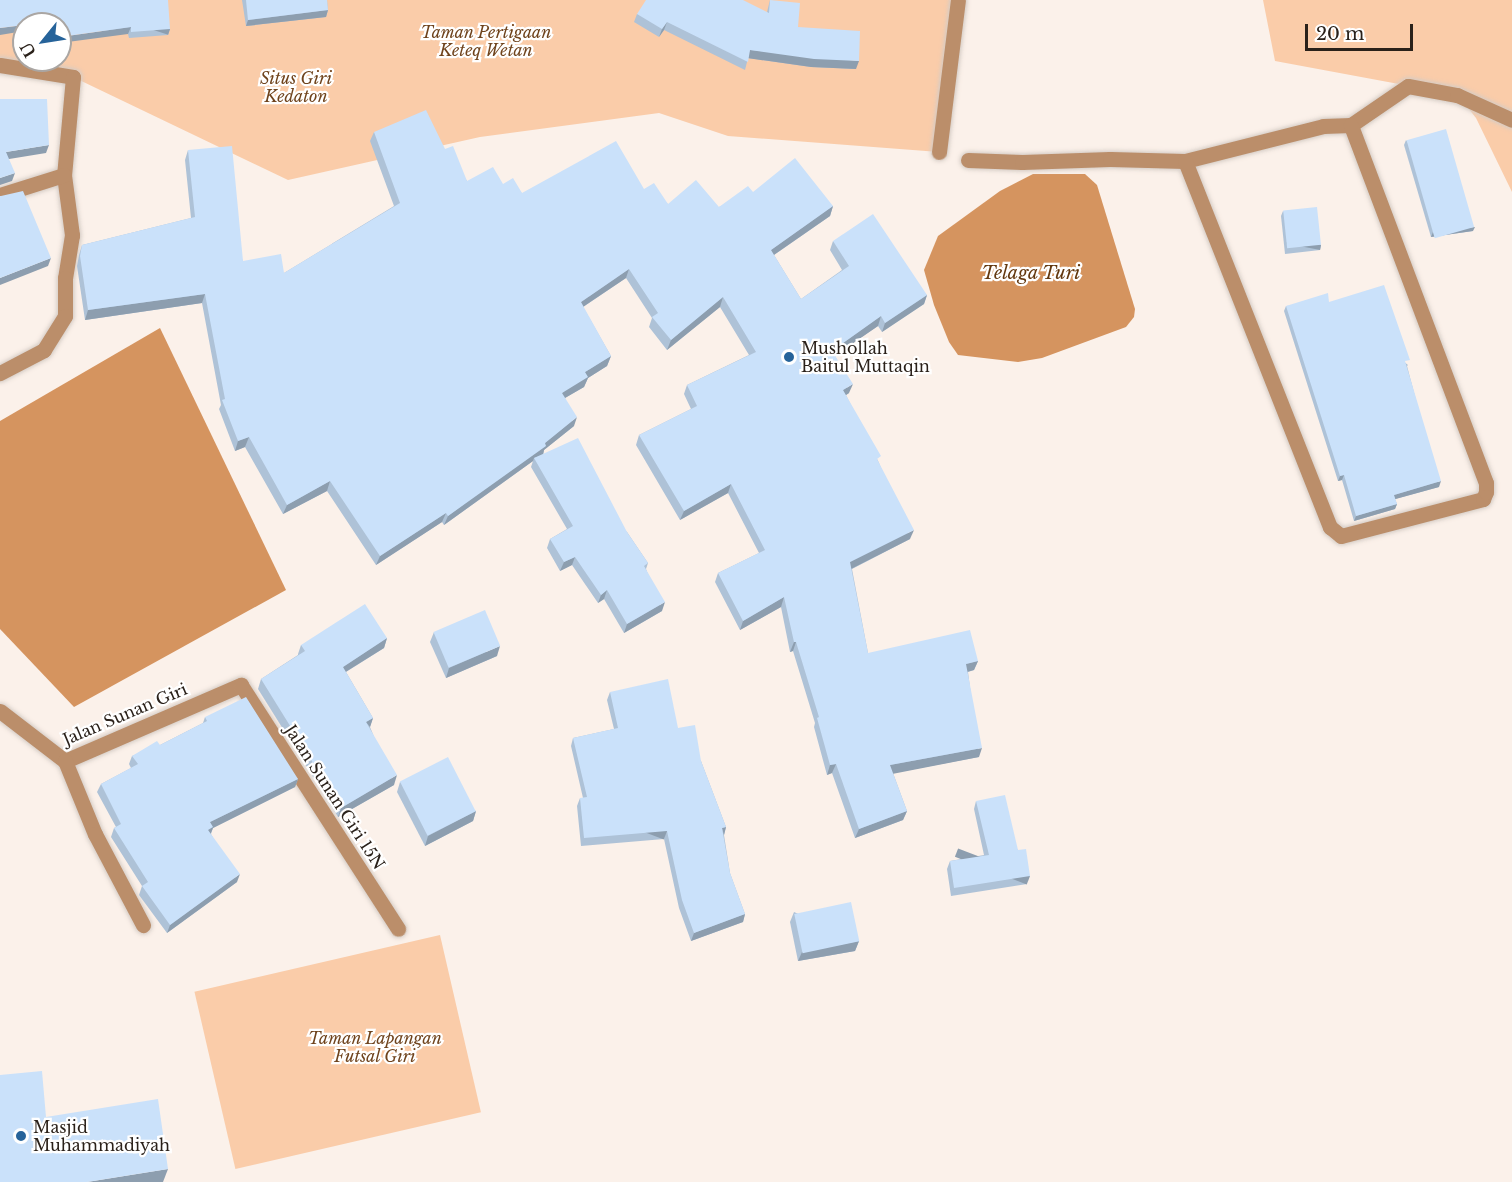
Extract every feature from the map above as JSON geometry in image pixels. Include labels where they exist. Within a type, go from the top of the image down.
[{"type":"street","points":[[939,152],[958,0]]},
{"type":"street","points":[[0,65],[73,77],[64,175],[72,235],[65,278],[65,316],[44,350],[0,373]]},
{"type":"street","points":[[968,160],[1185,161],[1323,126],[1351,126],[1408,86],[1458,95],[1512,120]]},
{"type":"street","points":[[1185,161],[1330,527],[1341,536],[1483,499],[1486,492],[1486,483],[1351,126]]},
{"type":"street","points":[[0,195],[64,175]]},
{"type":"street","name":"Jalan Sunan Giri","points":[[0,711],[65,761],[241,685]]},
{"type":"street","name":"Jalan Sunan Giri 15N","points":[[241,685],[398,929]]},
{"type":"street","points":[[65,761],[95,834],[143,925]]},
{"type":"green space","name":"Situs Giri Kedaton","points":[[0,0],[958,0],[939,152],[728,136],[659,113],[480,137],[288,180],[73,77],[32,72],[72,72],[72,12],[12,12],[12,69],[0,68]]},
{"type":"green space","points":[[1263,0],[1512,0],[1512,192],[1476,118],[1458,95],[1275,61]]},
{"type":"green space","name":"Taman Lapangan Futsal Giri","points":[[440,935],[481,1112],[235,1169],[194,992]]},
{"type":"water","name":"Telaga Turi","points":[[1033,174],[1085,174],[1097,185],[1135,309],[1134,317],[1126,327],[1042,358],[1018,362],[958,355],[949,342],[934,305],[924,270],[938,236],[1000,191]]},
{"type":"water","points":[[160,328],[286,590],[74,707],[0,629],[0,421]]},
{"type":"building","points":[[0,0],[168,0],[170,29],[131,32],[131,27],[72,35],[72,12],[12,12],[12,26],[0,28]]},
{"type":"building","points":[[246,0],[327,0],[328,10],[248,20]]},
{"type":"building","points":[[646,0],[743,0],[769,13],[770,0],[800,3],[798,27],[860,31],[859,61],[814,59],[750,50],[748,62],[667,22],[662,29],[637,14]]},
{"type":"building","points":[[0,99],[47,99],[49,145],[6,152],[15,173],[0,178]]},
{"type":"building","points":[[426,110],[445,149],[453,146],[467,181],[493,167],[503,184],[513,178],[522,193],[616,141],[644,189],[654,183],[668,204],[696,180],[719,207],[748,186],[753,192],[795,158],[833,206],[771,250],[801,299],[849,266],[833,241],[873,214],[927,295],[885,323],[881,316],[832,351],[853,384],[843,390],[881,456],[877,459],[914,530],[850,562],[868,653],[970,630],[978,661],[966,664],[982,748],[890,765],[907,811],[859,829],[836,764],[830,765],[817,718],[819,717],[796,642],[794,642],[784,597],[743,621],[718,573],[765,550],[731,484],[684,511],[639,435],[697,406],[687,385],[756,352],[723,297],[671,340],[652,317],[658,313],[629,269],[581,302],[611,356],[585,372],[588,377],[562,393],[577,417],[545,443],[546,446],[448,516],[446,513],[380,556],[330,481],[287,505],[249,437],[238,441],[222,400],[225,399],[205,294],[88,310],[80,256],[82,245],[195,217],[188,150],[232,146],[243,261],[281,254],[284,273],[400,203],[374,132]]},
{"type":"building","points":[[1446,129],[1474,227],[1435,238],[1407,140]]},
{"type":"building","points":[[23,191],[51,258],[0,278],[0,196]]},
{"type":"building","points":[[1317,207],[1321,245],[1287,248],[1283,211]]},
{"type":"building","points":[[1384,285],[1410,360],[1405,361],[1441,481],[1394,495],[1397,504],[1356,516],[1344,475],[1340,476],[1286,306],[1328,293],[1329,302]]},
{"type":"building","points":[[578,438],[627,532],[648,563],[644,566],[665,602],[627,624],[607,590],[601,595],[575,557],[564,562],[550,539],[573,526],[534,458]]},
{"type":"building","points":[[365,604],[387,638],[343,667],[373,718],[366,722],[397,775],[341,808],[261,679],[305,651],[301,645]]},
{"type":"building","points":[[485,610],[500,646],[449,668],[433,632]]},
{"type":"building","points":[[668,679],[678,728],[695,725],[701,761],[726,827],[722,828],[730,873],[745,914],[694,933],[682,900],[667,831],[584,838],[580,798],[587,797],[573,738],[618,728],[610,692]]},
{"type":"building","points":[[246,697],[298,779],[210,822],[213,827],[208,830],[240,874],[170,925],[142,886],[148,882],[114,828],[121,824],[101,784],[138,764],[132,756],[157,741],[160,745],[207,721],[205,717]]},
{"type":"building","points":[[448,757],[476,811],[428,836],[400,782]]},
{"type":"building","points":[[1005,795],[1018,850],[1026,849],[1030,876],[954,888],[950,861],[989,855],[976,801]]},
{"type":"building","points":[[851,902],[859,941],[803,953],[794,914]]},
{"type":"building","points":[[42,1071],[46,1117],[158,1099],[168,1169],[87,1182],[0,1182],[0,1075]]},
{"type":"place","name":"Mushollah Baitul Muttaqin","points":[[789,357]]},
{"type":"place","name":"Masjid Muhammadiyah","points":[[21,1136]]},
{"type":"park label","name":"Taman Pertigaan Keteq Wetan","points":[[486,41]]}]
